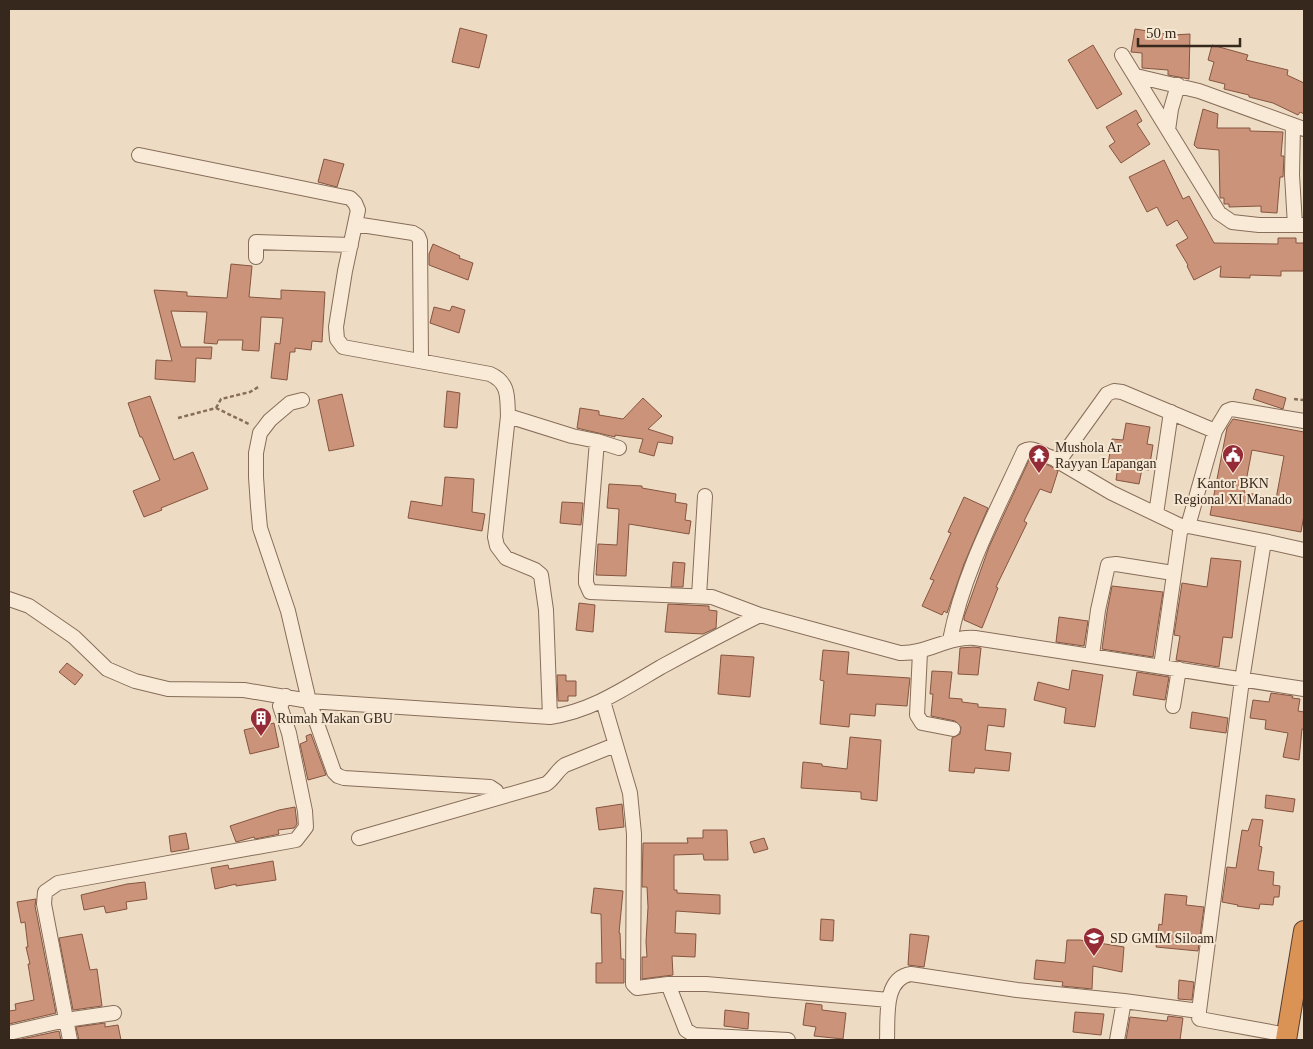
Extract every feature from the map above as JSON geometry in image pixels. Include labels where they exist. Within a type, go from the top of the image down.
[{"type":"highway","points":[[1286,1038],[1304,931]]},
{"type":"street","points":[[1122,55],[1220,213],[1232,222],[1259,225],[1300,225],[1292,175],[1299,127],[1249,108],[1178,85],[1136,76]]},
{"type":"street","points":[[1168,130],[1171,109],[1178,85]]},
{"type":"street","points":[[139,155],[350,198],[358,210],[336,327],[339,343],[343,347],[490,374],[504,384],[508,416],[495,537],[497,546],[506,558],[535,570],[541,575],[546,610],[550,717]]},
{"type":"street","points":[[355,224],[413,233],[418,236],[420,241],[422,302],[421,361]]},
{"type":"street","points":[[256,257],[256,242],[351,245]]},
{"type":"street","points":[[1056,460],[1061,458],[1107,394],[1114,391],[1122,392],[1215,431]]},
{"type":"street","points":[[302,400],[290,403],[270,420],[260,433],[256,452],[260,528],[288,610],[309,701],[334,772],[344,778],[490,787],[494,789],[496,798]]},
{"type":"street","points":[[1161,666],[1180,532],[1185,526],[1215,431],[1222,417],[1227,411],[1232,409],[1304,421]]},
{"type":"street","points":[[1156,514],[1171,412]]},
{"type":"street","points":[[508,416],[619,448]]},
{"type":"street","points":[[597,441],[586,576],[586,583],[590,592],[712,597],[760,616],[900,653],[920,652],[950,640],[965,637],[1304,689]]},
{"type":"street","points":[[950,640],[954,616],[965,581],[1024,451],[1027,449],[1032,449],[1056,460],[1112,493],[1185,526],[1304,550]]},
{"type":"street","points":[[699,596],[704,496]]},
{"type":"street","points":[[1264,541],[1242,680],[1198,1018],[1286,1038]]},
{"type":"street","points":[[1092,655],[1106,568],[1110,564],[1173,574]]},
{"type":"street","points":[[9,599],[29,606],[74,638],[107,669],[135,681],[168,689],[244,690],[309,701],[550,717],[570,714],[603,701],[715,637],[760,616]]},
{"type":"street","points":[[920,652],[918,721],[953,730]]},
{"type":"street","points":[[1173,706],[1179,669]]},
{"type":"street","points":[[70,1040],[44,904],[45,892],[58,883],[296,840],[306,827],[305,810],[289,733],[280,706],[286,696]]},
{"type":"street","points":[[603,701],[627,779],[631,801],[634,864],[633,984],[637,988],[668,984],[706,984],[889,1000]]},
{"type":"street","points":[[359,838],[548,783],[565,765],[615,745]]},
{"type":"street","points":[[887,1040],[889,1000],[892,989],[904,975],[911,974],[1017,990],[1124,1001],[1199,1012]]},
{"type":"street","points":[[668,984],[689,1033],[694,1036],[788,1040]]},
{"type":"street","points":[[1117,1040],[1124,1001]]},
{"type":"street","points":[[9,1033],[66,1020],[114,1013]]},
{"type":"path","points":[[216,408],[220,399],[250,392],[260,386]]},
{"type":"path","points":[[1294,399],[1304,400]]},
{"type":"path","points":[[178,418],[216,408],[248,423],[260,433]]},
{"type":"building","points":[[460,28],[487,35],[479,68],[452,62]]},
{"type":"building","points":[[1135,29],[1173,35],[1190,34],[1189,79],[1168,75],[1168,70],[1142,68],[1142,53],[1131,52]]},
{"type":"building","points":[[1093,45],[1122,94],[1097,109],[1068,60]]},
{"type":"building","points":[[1212,45],[1248,55],[1246,60],[1288,70],[1287,75],[1304,83],[1304,114],[1300,112],[1298,115],[1273,103],[1224,89],[1225,84],[1209,80],[1214,62],[1208,60]]},
{"type":"building","points":[[1203,109],[1218,114],[1217,128],[1250,128],[1250,131],[1283,132],[1281,156],[1284,156],[1283,177],[1280,177],[1277,213],[1261,212],[1261,206],[1229,207],[1229,204],[1224,204],[1224,198],[1220,198],[1219,150],[1197,148],[1194,145]]},
{"type":"building","points":[[1136,110],[1142,121],[1137,124],[1150,144],[1121,163],[1109,146],[1115,142],[1106,127]]},
{"type":"building","points":[[324,159],[344,164],[337,187],[318,182]]},
{"type":"building","points":[[1164,160],[1183,199],[1189,196],[1214,243],[1278,244],[1278,238],[1296,238],[1296,243],[1304,243],[1304,271],[1281,271],[1281,276],[1250,275],[1250,278],[1220,277],[1221,266],[1194,280],[1188,265],[1176,245],[1188,238],[1177,220],[1167,226],[1157,207],[1147,212],[1129,177]]},
{"type":"building","points":[[433,244],[473,263],[468,280],[429,265],[429,254]]},
{"type":"building","points":[[231,264],[252,266],[249,297],[281,299],[281,290],[325,292],[322,342],[312,341],[311,350],[295,348],[295,352],[290,352],[287,380],[271,378],[275,343],[280,344],[283,318],[261,317],[259,351],[242,350],[243,340],[218,340],[217,344],[204,343],[207,312],[171,311],[181,347],[212,347],[211,359],[196,358],[195,382],[155,379],[156,360],[172,361],[154,290],[187,292],[187,296],[227,298]]},
{"type":"building","points":[[452,306],[465,310],[459,333],[430,323],[434,307],[450,311]]},
{"type":"building","points":[[1256,389],[1286,398],[1283,409],[1253,399]]},
{"type":"building","points":[[447,391],[460,393],[457,428],[444,427]]},
{"type":"building","points":[[342,394],[354,446],[329,451],[318,400]]},
{"type":"building","points":[[150,396],[174,460],[193,452],[208,489],[144,517],[133,491],[160,480],[142,437],[140,437],[128,403]]},
{"type":"building","points":[[643,398],[662,416],[648,429],[673,437],[672,444],[658,442],[654,456],[639,452],[643,439],[615,435],[615,437],[577,428],[580,408],[599,411],[599,415],[623,419]]},
{"type":"building","name":"Kantor BKN Regional XI Manado","points":[[1233,419],[1304,432],[1304,515],[1301,532],[1210,515],[1227,428]],"holes":[[[1252,450],[1284,456],[1276,499],[1244,492]]]},
{"type":"building","points":[[1126,423],[1150,427],[1147,444],[1153,445],[1149,470],[1142,469],[1139,484],[1116,480],[1118,466],[1108,465],[1112,439],[1123,440]]},
{"type":"building","points":[[1030,458],[1058,471],[1051,493],[1040,489],[1024,521],[1027,523],[996,587],[998,588],[982,628],[964,620],[964,617],[989,547]]},
{"type":"building","points":[[445,477],[474,479],[472,512],[485,514],[482,531],[408,518],[411,501],[442,506]]},
{"type":"building","points":[[609,484],[642,486],[642,488],[676,494],[675,502],[687,504],[685,520],[691,521],[689,534],[629,524],[626,576],[596,575],[598,544],[617,545],[619,509],[607,508]]},
{"type":"building","points":[[964,497],[988,508],[964,564],[947,613],[944,611],[942,615],[922,606],[934,580],[930,579],[951,533],[948,532]]},
{"type":"building","points":[[562,502],[583,503],[581,525],[560,523]]},
{"type":"building","points":[[1211,558],[1241,561],[1232,638],[1223,637],[1219,667],[1176,660],[1180,636],[1174,635],[1182,583],[1207,587]]},
{"type":"building","points":[[673,562],[685,563],[683,587],[671,587]]},
{"type":"building","points":[[1112,586],[1163,592],[1153,657],[1102,649]]},
{"type":"building","points":[[579,603],[595,605],[593,632],[576,630]]},
{"type":"building","points":[[668,604],[709,606],[709,610],[717,611],[716,628],[703,634],[665,632]]},
{"type":"building","points":[[1059,617],[1088,621],[1084,646],[1056,642]]},
{"type":"building","points":[[960,648],[981,648],[978,675],[958,674]]},
{"type":"building","points":[[823,650],[849,652],[847,674],[910,678],[907,706],[876,704],[875,716],[850,714],[849,727],[820,724],[824,681],[820,680]]},
{"type":"building","points":[[721,655],[754,657],[750,697],[718,694]]},
{"type":"building","points":[[67,663],[83,675],[75,685],[59,672]]},
{"type":"building","points":[[1072,670],[1103,675],[1095,727],[1064,723],[1066,708],[1034,700],[1038,682],[1069,690]]},
{"type":"building","points":[[932,671],[952,672],[949,698],[962,699],[962,702],[978,704],[978,707],[1006,709],[1004,727],[988,725],[985,750],[1011,753],[1009,771],[975,768],[974,773],[949,771],[952,738],[960,734],[961,727],[955,721],[931,716],[933,694],[930,694]]},
{"type":"building","points":[[1137,672],[1169,677],[1165,700],[1133,695]]},
{"type":"building","points":[[557,675],[566,675],[566,681],[576,681],[576,696],[568,696],[568,701],[558,701]]},
{"type":"building","points":[[1271,693],[1293,696],[1292,698],[1300,699],[1298,711],[1304,712],[1304,729],[1302,729],[1299,760],[1283,757],[1288,733],[1265,729],[1266,720],[1250,718],[1253,700],[1269,702]]},
{"type":"building","points":[[1192,712],[1228,718],[1226,733],[1190,728]]},
{"type":"building","name":"Rumah Makan GBU","points":[[274,723],[279,747],[250,754],[244,730]]},
{"type":"building","points":[[311,734],[326,775],[308,780],[300,744],[307,741],[306,736]]},
{"type":"building","points":[[850,737],[881,740],[877,801],[861,799],[861,792],[801,788],[803,762],[847,769]]},
{"type":"building","points":[[1266,795],[1295,799],[1293,812],[1265,808]]},
{"type":"building","points":[[622,804],[624,827],[599,830],[596,808]]},
{"type":"building","points":[[295,807],[297,824],[294,828],[278,830],[279,834],[275,835],[255,839],[254,837],[236,842],[230,826],[279,810]]},
{"type":"building","points":[[1252,819],[1263,820],[1259,846],[1262,847],[1258,870],[1274,872],[1273,885],[1280,886],[1279,897],[1274,897],[1273,905],[1260,904],[1259,909],[1222,902],[1227,867],[1236,868],[1242,830],[1248,831]]},
{"type":"building","points":[[703,830],[727,830],[728,860],[704,860],[703,854],[674,855],[674,890],[677,890],[677,893],[720,895],[720,914],[676,911],[675,933],[696,934],[695,957],[672,956],[673,975],[642,979],[642,957],[647,957],[648,907],[647,887],[642,887],[643,843],[688,843],[687,838],[703,838]]},
{"type":"building","points":[[186,833],[189,849],[171,852],[169,836]]},
{"type":"building","points":[[764,838],[768,849],[754,853],[750,842]]},
{"type":"building","points":[[273,861],[276,880],[236,886],[236,884],[215,889],[211,868],[228,865],[229,869]]},
{"type":"building","points":[[145,882],[147,899],[126,902],[127,909],[106,913],[104,906],[84,910],[81,895],[127,884]]},
{"type":"building","points":[[594,888],[623,891],[619,933],[621,959],[624,959],[624,983],[596,983],[596,963],[602,963],[601,914],[591,913]]},
{"type":"building","points":[[1165,894],[1187,896],[1186,905],[1204,907],[1198,951],[1156,947],[1159,924],[1162,925]]},
{"type":"building","points":[[36,899],[35,906],[56,1013],[9,1024],[9,1011],[16,1010],[15,1004],[34,1000],[26,947],[28,947],[25,922],[21,923],[17,902]]},
{"type":"building","points":[[821,919],[834,920],[833,941],[820,940]]},
{"type":"building","points":[[82,934],[90,970],[97,969],[102,1006],[73,1010],[59,938]]},
{"type":"building","points":[[910,934],[929,936],[924,967],[908,965]]},
{"type":"building","name":"SD GMIM Siloam","points":[[1067,940],[1080,940],[1124,947],[1122,972],[1093,966],[1092,989],[1062,986],[1063,982],[1034,979],[1036,960],[1065,963]]},
{"type":"building","points":[[1179,980],[1194,982],[1192,1000],[1178,999]]},
{"type":"building","points":[[806,1003],[822,1005],[822,1010],[846,1013],[843,1039],[814,1036],[816,1027],[803,1025]]},
{"type":"building","points":[[725,1010],[749,1013],[748,1029],[724,1026]]},
{"type":"building","points":[[1075,1012],[1104,1014],[1101,1035],[1073,1032]]},
{"type":"building","points":[[1168,1016],[1183,1018],[1180,1040],[1126,1040],[1130,1017],[1167,1021]]},
{"type":"building","points":[[105,1023],[105,1027],[118,1025],[121,1040],[79,1040],[76,1027]]},
{"type":"building","points":[[59,1031],[61,1040],[17,1040]]},
{"type":"place","name":"Mushola Ar Rayyan Lapangan","points":[[1039,474]]},
{"type":"place","name":"Kantor BKN Regional XI Manado","points":[[1233,474]]},
{"type":"place","name":"Rumah Makan GBU","points":[[261,737]]},
{"type":"place","name":"SD GMIM Siloam","points":[[1094,957]]}]
